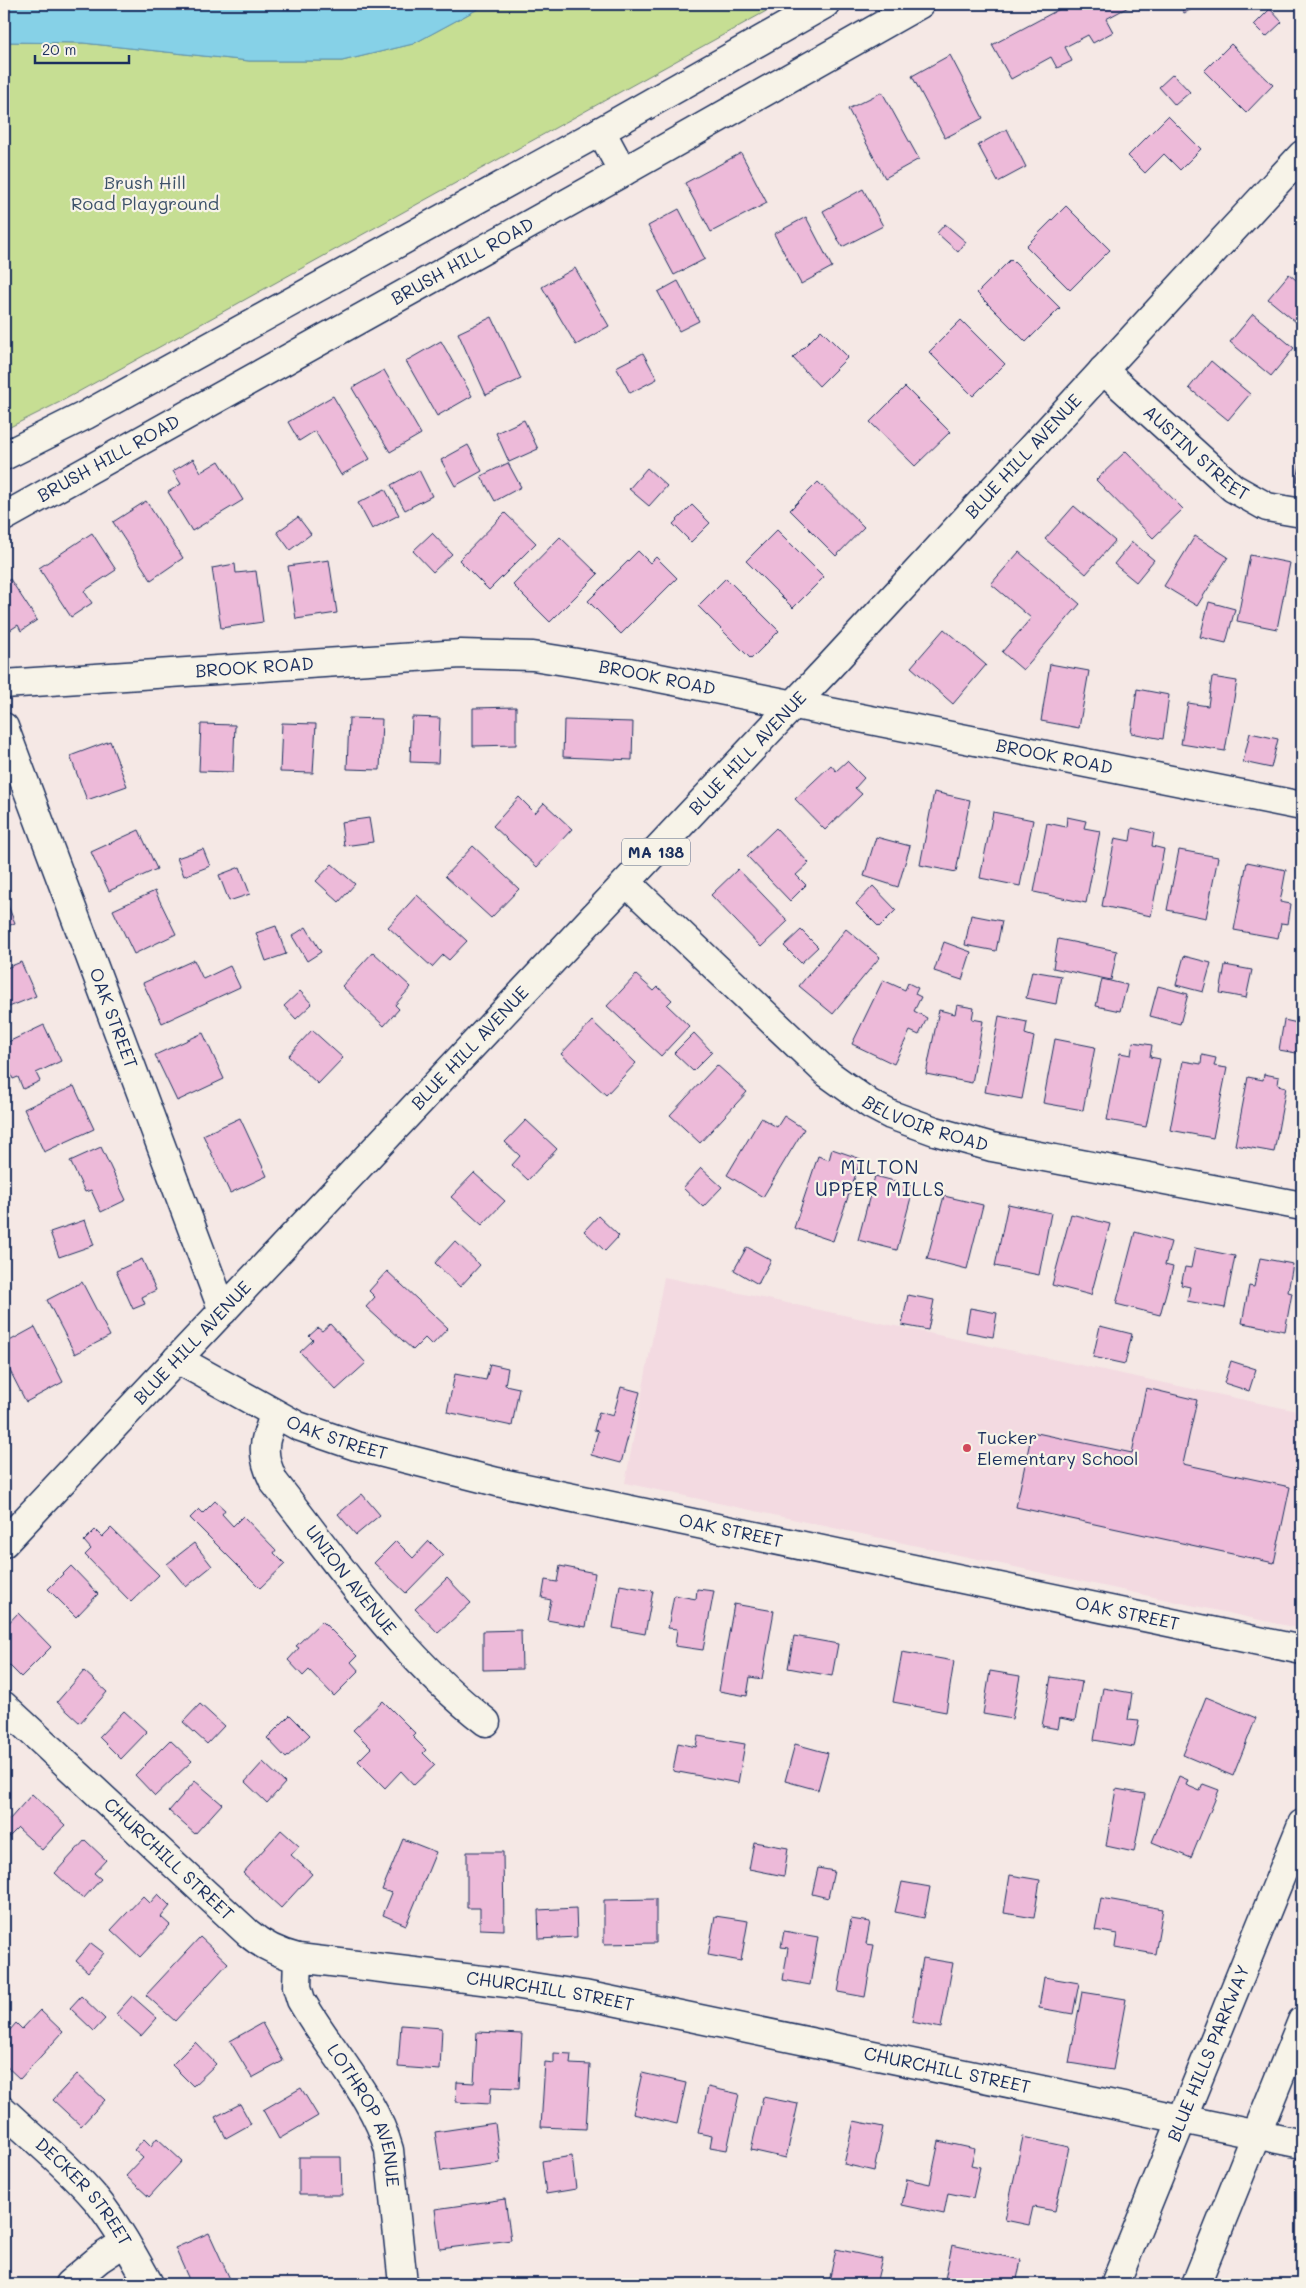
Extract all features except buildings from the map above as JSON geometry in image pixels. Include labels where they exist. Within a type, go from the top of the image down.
[{"type":"main road","points":[[4,456],[86,415],[601,131],[825,4]]},
{"type":"main road","name":"BRUSH HILL ROAD","points":[[4,516],[623,172],[920,4]]},
{"type":"main road","points":[[601,131],[623,172]]},
{"type":"main road","name":"BLUE HILL AVENUE","points":[[4,1543],[627,883],[1302,154]]},
{"type":"main road","name":"AUSTIN STREET","points":[[1104,370],[1233,488],[1267,507],[1302,513]]},
{"type":"main road","name":"BROOK ROAD","points":[[4,684],[461,654],[494,654],[571,661],[1302,806]]},
{"type":"main road","name":"OAK STREET","points":[[4,727],[223,1311]]},
{"type":"main road","name":"BELVOIR ROAD","points":[[627,883],[827,1072],[870,1104],[935,1131],[992,1147],[1302,1206]]},
{"type":"main road","name":"OAK STREET","points":[[177,1359],[275,1415],[307,1429],[356,1446],[497,1482],[1302,1650]]},
{"type":"main road","name":"UNION AVENUE","points":[[275,1415],[265,1439],[264,1454],[267,1467],[274,1482],[405,1649],[445,1688],[486,1722]]},
{"type":"main road","name":"CHURCHILL STREET","points":[[4,1706],[248,1933],[272,1950],[298,1958],[508,1982],[584,1995],[1302,2144]]},
{"type":"main road","name":"BLUE HILLS PARKWAY","points":[[1115,2284],[1302,1824]]},
{"type":"main road","name":"LOTHROP AVENUE","points":[[298,1958],[297,1987],[301,2000],[373,2110],[385,2135],[389,2150],[403,2284]]},
{"type":"main road","points":[[1196,2284],[1302,2022]]},
{"type":"main road","name":"DECKER STREET","points":[[4,2111],[85,2187],[108,2215],[126,2242],[149,2284]]},
{"type":"main road","points":[[69,2284],[99,2259],[126,2242]]},
{"type":"shaded area","name":"Tucker Elementary School","points":[[664,1277],[1302,1412],[1302,1629],[625,1483]]},
{"type":"green space","name":"Brush Hill Road Playground","points":[[487,4],[779,4],[60,402],[4,430],[4,42],[83,43],[249,61],[342,61],[413,44]]},
{"type":"water","points":[[4,4],[487,4],[413,44],[342,61],[249,61],[83,43],[4,42]]},
{"type":"place","name":"Tucker Elementary School","points":[[967,1448]]},
{"type":"district","name":"MILTON UPPER MILLS","points":[[880,1178]]}]
